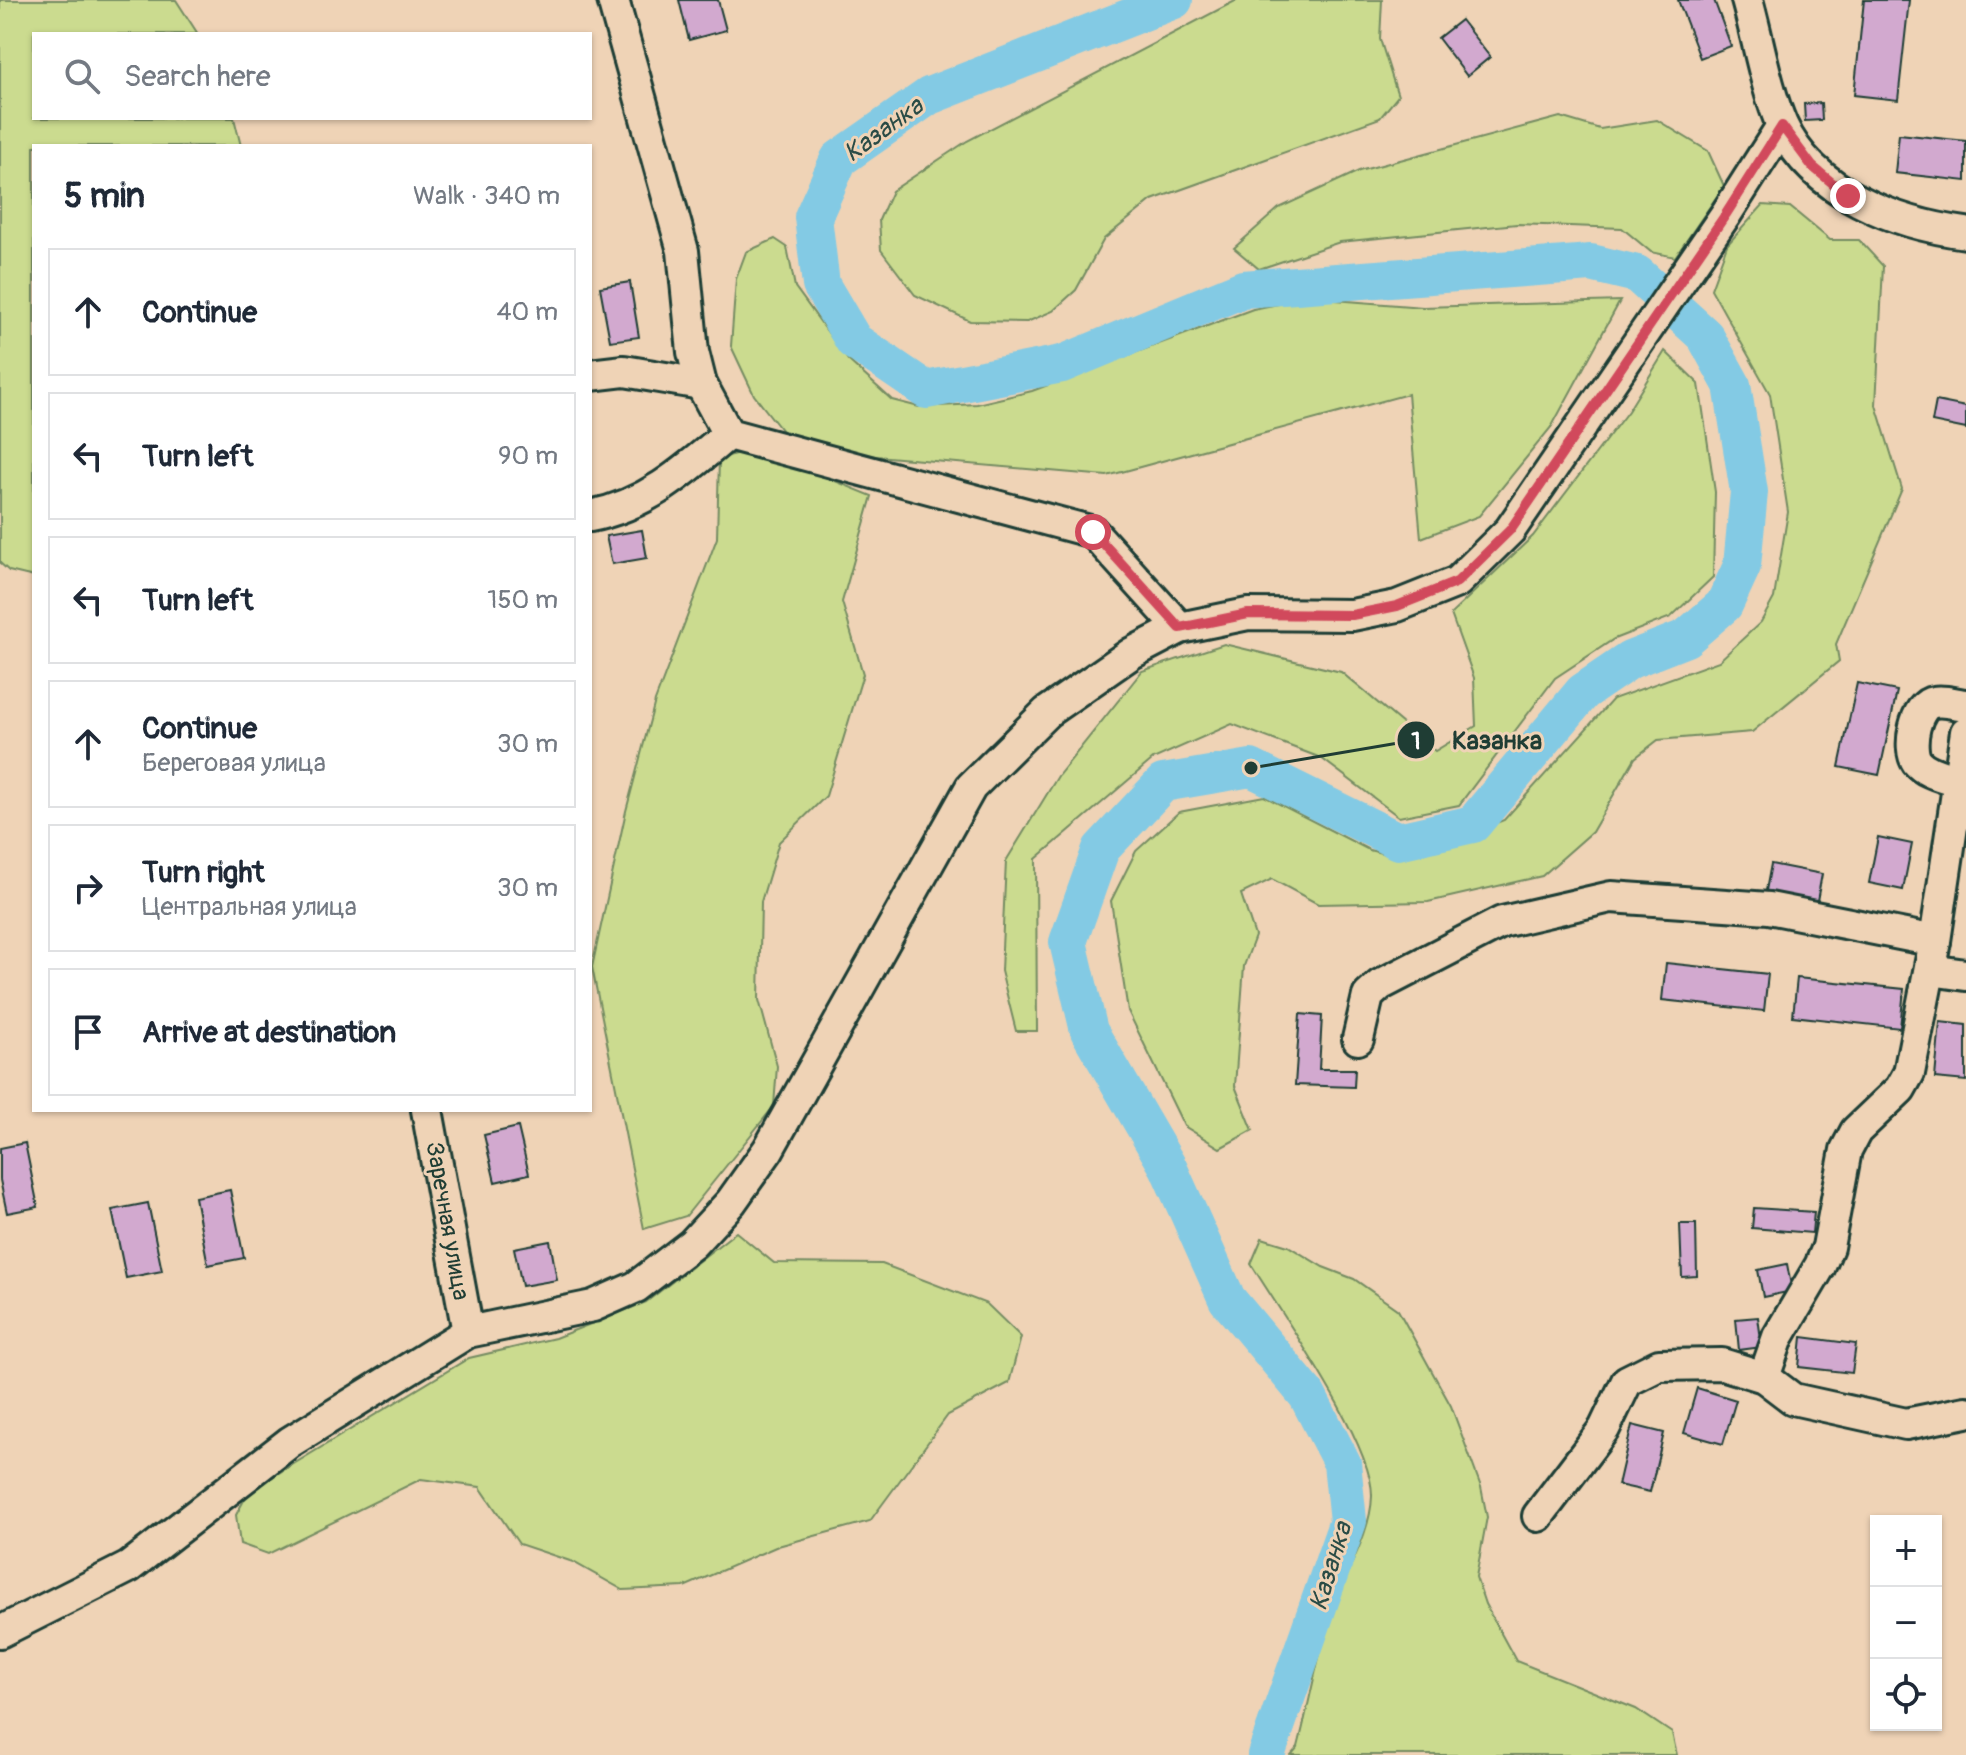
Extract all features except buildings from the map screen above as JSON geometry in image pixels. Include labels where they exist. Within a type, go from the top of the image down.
[{"type":"street","points":[[613,0],[683,251],[693,352],[701,384],[728,434],[1093,532],[1180,628]]},
{"type":"street","points":[[1747,0],[1782,126],[1812,166],[1848,196],[1906,220],[1966,233]]},
{"type":"street","points":[[0,1632],[129,1567],[290,1442],[468,1332],[593,1306],[636,1287],[692,1244],[731,1202],[768,1150],[971,787],[1047,712],[1132,653],[1180,628],[1248,614],[1352,615],[1397,606],[1457,582],[1510,530],[1726,214],[1782,126]]},
{"type":"street","points":[[592,375],[624,371],[701,384]]},
{"type":"street","points":[[592,516],[614,511],[644,498],[676,479],[728,434]]},
{"type":"street","points":[[1957,781],[1925,769],[1915,760],[1913,747],[1919,712],[1925,705],[1935,701],[1966,705]]},
{"type":"street","points":[[1764,1377],[1778,1337],[1828,1247],[1846,1150],[1856,1131],[1900,1089],[1909,1073],[1933,956],[1966,732]]},
{"type":"street","points":[[1358,1039],[1368,996],[1380,985],[1502,922],[1592,900],[1641,896],[1769,908],[1933,956],[1966,975]]},
{"type":"street","name":"Заречная улица","points":[[427,1112],[468,1332]]},
{"type":"street","points":[[1538,1516],[1604,1429],[1627,1381],[1659,1365],[1722,1364],[1764,1377],[1793,1399],[1906,1424],[1966,1412]]},
{"type":"green space","points":[[0,0],[176,0],[197,32],[32,32],[32,120],[234,120],[240,144],[32,144],[32,577],[9,571],[0,563]]},
{"type":"green space","points":[[1237,0],[1382,0],[1380,39],[1398,96],[1380,118],[1152,200],[1104,239],[1076,290],[1053,311],[1027,322],[970,321],[915,295],[881,250],[879,220],[892,191],[967,141]]},
{"type":"green space","points":[[1560,117],[1600,129],[1657,120],[1708,151],[1724,186],[1675,257],[1651,252],[1622,228],[1517,224],[1340,242],[1259,269],[1234,248],[1279,208],[1359,171]]},
{"type":"green space","points":[[1763,205],[1790,207],[1830,240],[1859,240],[1883,266],[1876,405],[1902,489],[1836,644],[1839,661],[1752,732],[1658,740],[1635,758],[1592,832],[1542,876],[1428,902],[1318,904],[1272,879],[1241,894],[1255,936],[1244,966],[1235,1086],[1253,1130],[1220,1148],[1184,1126],[1128,1011],[1111,901],[1136,851],[1179,812],[1264,796],[1369,850],[1398,857],[1426,851],[1504,820],[1613,699],[1719,661],[1761,622],[1774,598],[1788,512],[1770,394],[1711,289],[1727,245]]},
{"type":"green space","points":[[775,239],[787,247],[795,287],[848,360],[892,400],[919,407],[977,404],[1032,391],[1253,309],[1309,298],[1423,307],[1620,301],[1552,426],[1479,516],[1421,538],[1408,394],[1107,476],[841,453],[786,436],[754,395],[731,346],[736,279],[746,252]]},
{"type":"green space","points":[[1665,351],[1699,384],[1715,492],[1713,577],[1671,617],[1614,639],[1555,678],[1459,805],[1399,817],[1321,758],[1232,724],[1153,759],[1036,859],[1037,1031],[1016,1031],[1001,971],[1006,861],[1058,776],[1142,671],[1224,644],[1341,672],[1435,751],[1476,726],[1474,678],[1451,614],[1533,536],[1628,411]]},
{"type":"green space","points":[[754,448],[872,496],[842,602],[863,674],[826,796],[779,842],[761,902],[759,1000],[777,1066],[774,1106],[686,1216],[644,1229],[592,967],[626,811],[655,701],[717,538],[719,459]]},
{"type":"green space","points":[[736,1232],[774,1263],[882,1264],[987,1304],[1021,1337],[1009,1383],[948,1415],[870,1521],[778,1546],[684,1587],[623,1590],[573,1562],[519,1544],[480,1487],[421,1479],[268,1554],[240,1544],[236,1515],[249,1491],[469,1358],[555,1338],[646,1302]]},
{"type":"green space","points":[[1262,1238],[1288,1246],[1323,1267],[1354,1279],[1398,1310],[1451,1406],[1481,1487],[1487,1517],[1476,1577],[1485,1604],[1516,1661],[1636,1709],[1672,1733],[1677,1755],[1291,1755],[1298,1747],[1328,1622],[1363,1538],[1372,1496],[1358,1444],[1342,1412],[1251,1264]]},
{"type":"waterway","name":"Казанка","points":[[1174,0],[929,96],[839,159],[813,217],[821,285],[854,341],[926,390],[1062,364],[1243,289],[1591,263],[1637,274],[1705,336],[1732,385],[1749,492],[1742,566],[1724,605],[1686,638],[1630,660],[1583,692],[1473,824],[1398,841],[1251,768],[1163,783],[1101,849],[1068,942],[1089,1031],[1168,1167],[1227,1299],[1307,1395],[1342,1463],[1348,1521],[1266,1755]]},
{"type":"place","name":"Казанка","points":[[1251,768]]},
{"type":"route","points":[[1093,532],[1180,628],[1248,614],[1352,615],[1397,606],[1457,582],[1510,530],[1726,214],[1782,126],[1812,166],[1848,196]]}]
